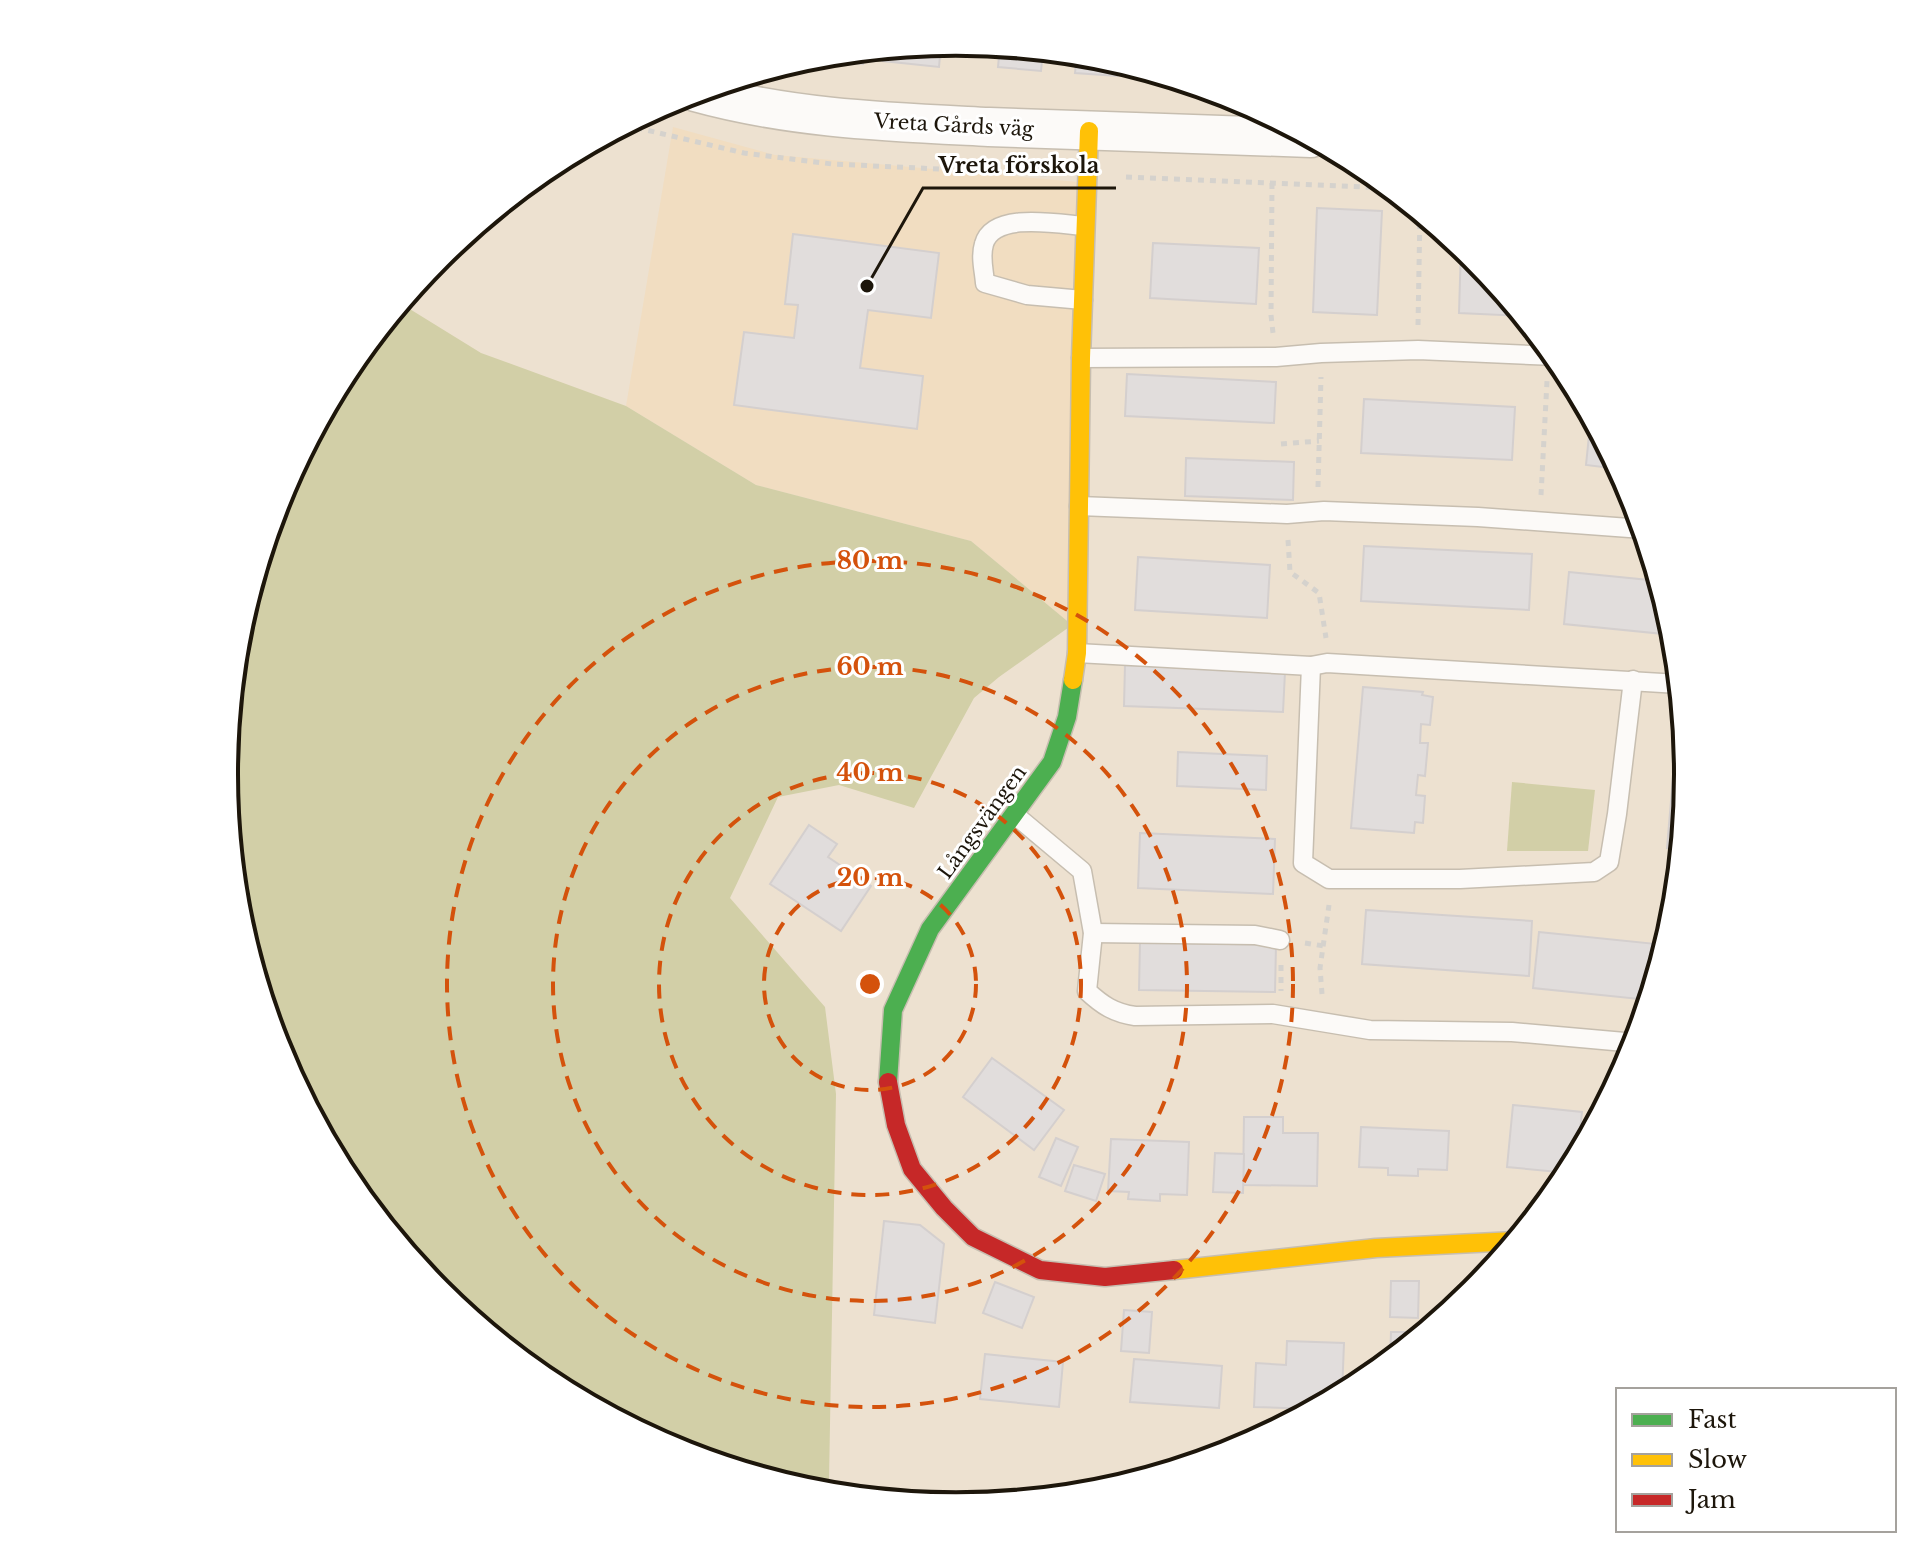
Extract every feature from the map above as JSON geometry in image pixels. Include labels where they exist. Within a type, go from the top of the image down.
[{"type":"street","name":"Vreta Gårds väg","points":[[715,98],[877,122],[1288,137]]},
{"type":"street","name":"Långsvängen","points":[[1089,131],[1084,226],[1077,653],[1067,717],[1052,762],[930,929],[893,1010],[887,1075],[896,1125],[912,1169],[973,1237],[1040,1270],[1105,1277],[1376,1248],[1500,1242]]},
{"type":"lane","points":[[1083,300],[1027,295],[985,283],[982,257],[984,241],[998,227],[1029,221],[1084,226]]},
{"type":"lane","points":[[1081,358],[1276,357],[1418,350],[1539,355]]},
{"type":"lane","points":[[1079,506],[1540,520],[1630,528]]},
{"type":"lane","points":[[1077,653],[1668,683]]},
{"type":"lane","points":[[1319,664],[1303,863],[1329,879],[1460,879],[1594,872],[1609,862],[1633,680]]},
{"type":"lane","points":[[1015,815],[1082,871],[1093,933],[1087,991],[1105,1007],[1120,1014],[1273,1014],[1370,1030],[1512,1032],[1622,1042]]},
{"type":"lane","points":[[1093,933],[1255,935],[1280,940]]},
{"type":"path","points":[[641,129],[744,153],[832,164],[1369,187]]},
{"type":"path","points":[[1272,183],[1271,315],[1276,357]]},
{"type":"path","points":[[1418,350],[1420,226]]},
{"type":"path","points":[[1318,512],[1321,353]]},
{"type":"path","points":[[1540,520],[1551,372]]},
{"type":"path","points":[[1281,444],[1319,441]]},
{"type":"path","points":[[1287,514],[1290,572],[1319,593],[1319,664]]},
{"type":"path","points":[[1327,1023],[1320,968],[1329,879]]},
{"type":"shaded area","points":[[673,127],[775,155],[1090,183],[1072,625],[971,541],[756,485],[626,406]]},
{"type":"shaded area","points":[[409,309],[481,353],[626,406],[756,485],[971,541],[1072,625],[974,698],[914,808],[839,785],[778,797],[730,898],[825,1007],[836,1094],[829,1480],[832,1481],[770,1468],[725,1454],[638,1418],[557,1371],[483,1314],[416,1247],[359,1173],[312,1092],[276,1005],[252,914],[240,821],[240,727],[252,634],[276,543],[312,456],[359,375]]},
{"type":"shaded area","points":[[1512,782],[1595,790],[1588,851],[1507,851]]},
{"type":"building","points":[[940,57],[939,67],[883,61],[909,58]]},
{"type":"building","points":[[999,58],[1042,61],[1041,71],[998,67]]},
{"type":"building","points":[[1076,66],[1117,75],[1117,76],[1075,73]]},
{"type":"building","points":[[1317,208],[1382,211],[1377,315],[1313,312]]},
{"type":"building","points":[[793,234],[939,253],[931,318],[868,310],[860,368],[923,376],[917,429],[734,405],[744,332],[794,338],[798,305],[785,304]]},
{"type":"building","points":[[1153,243],[1259,248],[1256,304],[1150,298]]},
{"type":"building","points":[[1461,263],[1508,315],[1459,313]]},
{"type":"building","points":[[1127,374],[1276,382],[1274,423],[1125,416]]},
{"type":"building","points":[[1364,399],[1515,407],[1512,460],[1361,453]]},
{"type":"building","points":[[1589,436],[1605,467],[1586,465]]},
{"type":"building","points":[[1186,458],[1294,462],[1293,500],[1185,496]]},
{"type":"building","points":[[1364,546],[1532,554],[1529,610],[1361,601]]},
{"type":"building","points":[[1138,557],[1270,565],[1267,618],[1135,610]]},
{"type":"building","points":[[1569,572],[1647,580],[1660,634],[1564,624]]},
{"type":"building","points":[[1125,665],[1285,672],[1283,712],[1124,706]]},
{"type":"building","points":[[1363,687],[1423,692],[1422,695],[1433,697],[1430,725],[1421,724],[1420,743],[1428,743],[1425,776],[1418,775],[1416,795],[1425,796],[1423,823],[1415,822],[1414,833],[1351,828]]},
{"type":"building","points":[[1178,752],[1267,756],[1266,790],[1177,786]]},
{"type":"building","points":[[1674,768],[1672,821],[1670,848],[1667,848]]},
{"type":"building","points":[[809,825],[837,844],[828,857],[871,886],[841,931],[770,884]]},
{"type":"building","points":[[1140,833],[1275,839],[1273,894],[1138,888]]},
{"type":"building","points":[[1366,910],[1532,921],[1529,976],[1362,964]]},
{"type":"building","points":[[1539,932],[1654,944],[1638,999],[1533,988]]},
{"type":"building","points":[[1140,942],[1276,945],[1275,992],[1139,990]]},
{"type":"building","points":[[992,1058],[1064,1110],[1034,1150],[963,1097]]},
{"type":"building","points":[[1513,1105],[1582,1112],[1580,1129],[1554,1172],[1507,1167]]},
{"type":"building","points":[[1244,1117],[1283,1117],[1283,1133],[1318,1133],[1317,1186],[1243,1185]]},
{"type":"building","points":[[1361,1127],[1449,1131],[1447,1170],[1418,1169],[1418,1176],[1388,1175],[1388,1168],[1359,1167]]},
{"type":"building","points":[[1056,1138],[1078,1147],[1061,1186],[1039,1177]]},
{"type":"building","points":[[1111,1139],[1189,1142],[1187,1195],[1160,1194],[1160,1201],[1128,1199],[1129,1192],[1108,1191]]},
{"type":"building","points":[[1215,1153],[1244,1154],[1243,1193],[1213,1192]]},
{"type":"building","points":[[1074,1165],[1105,1174],[1096,1201],[1065,1191]]},
{"type":"building","points":[[884,1221],[920,1225],[944,1244],[935,1323],[874,1315]]},
{"type":"building","points":[[1391,1281],[1419,1281],[1418,1318],[1390,1317]]},
{"type":"building","points":[[995,1282],[1034,1297],[1022,1328],[983,1313]]},
{"type":"building","points":[[1124,1310],[1152,1312],[1149,1353],[1121,1351]]},
{"type":"building","points":[[1391,1332],[1407,1332],[1393,1344],[1391,1346]]},
{"type":"building","points":[[1287,1341],[1344,1343],[1343,1379],[1292,1408],[1254,1407],[1256,1363],[1286,1365]]},
{"type":"building","points":[[985,1354],[1063,1362],[1059,1407],[980,1399]]},
{"type":"building","points":[[1134,1359],[1222,1366],[1219,1408],[1130,1402]]},
{"type":"traffic: fast","points":[[888,1082],[893,1010],[930,929],[1052,762],[1067,717],[1073,680]]},
{"type":"traffic: slow","points":[[1073,680],[1077,653],[1081,358],[1089,131]]},
{"type":"traffic: slow","points":[[1174,1270],[1376,1248],[1500,1242]]},
{"type":"traffic: jam","points":[[888,1082],[896,1125],[912,1169],[973,1237],[1040,1270],[1105,1277],[1174,1270]]},
{"type":"place","name":"Vreta förskola","points":[[867,286]]}]
